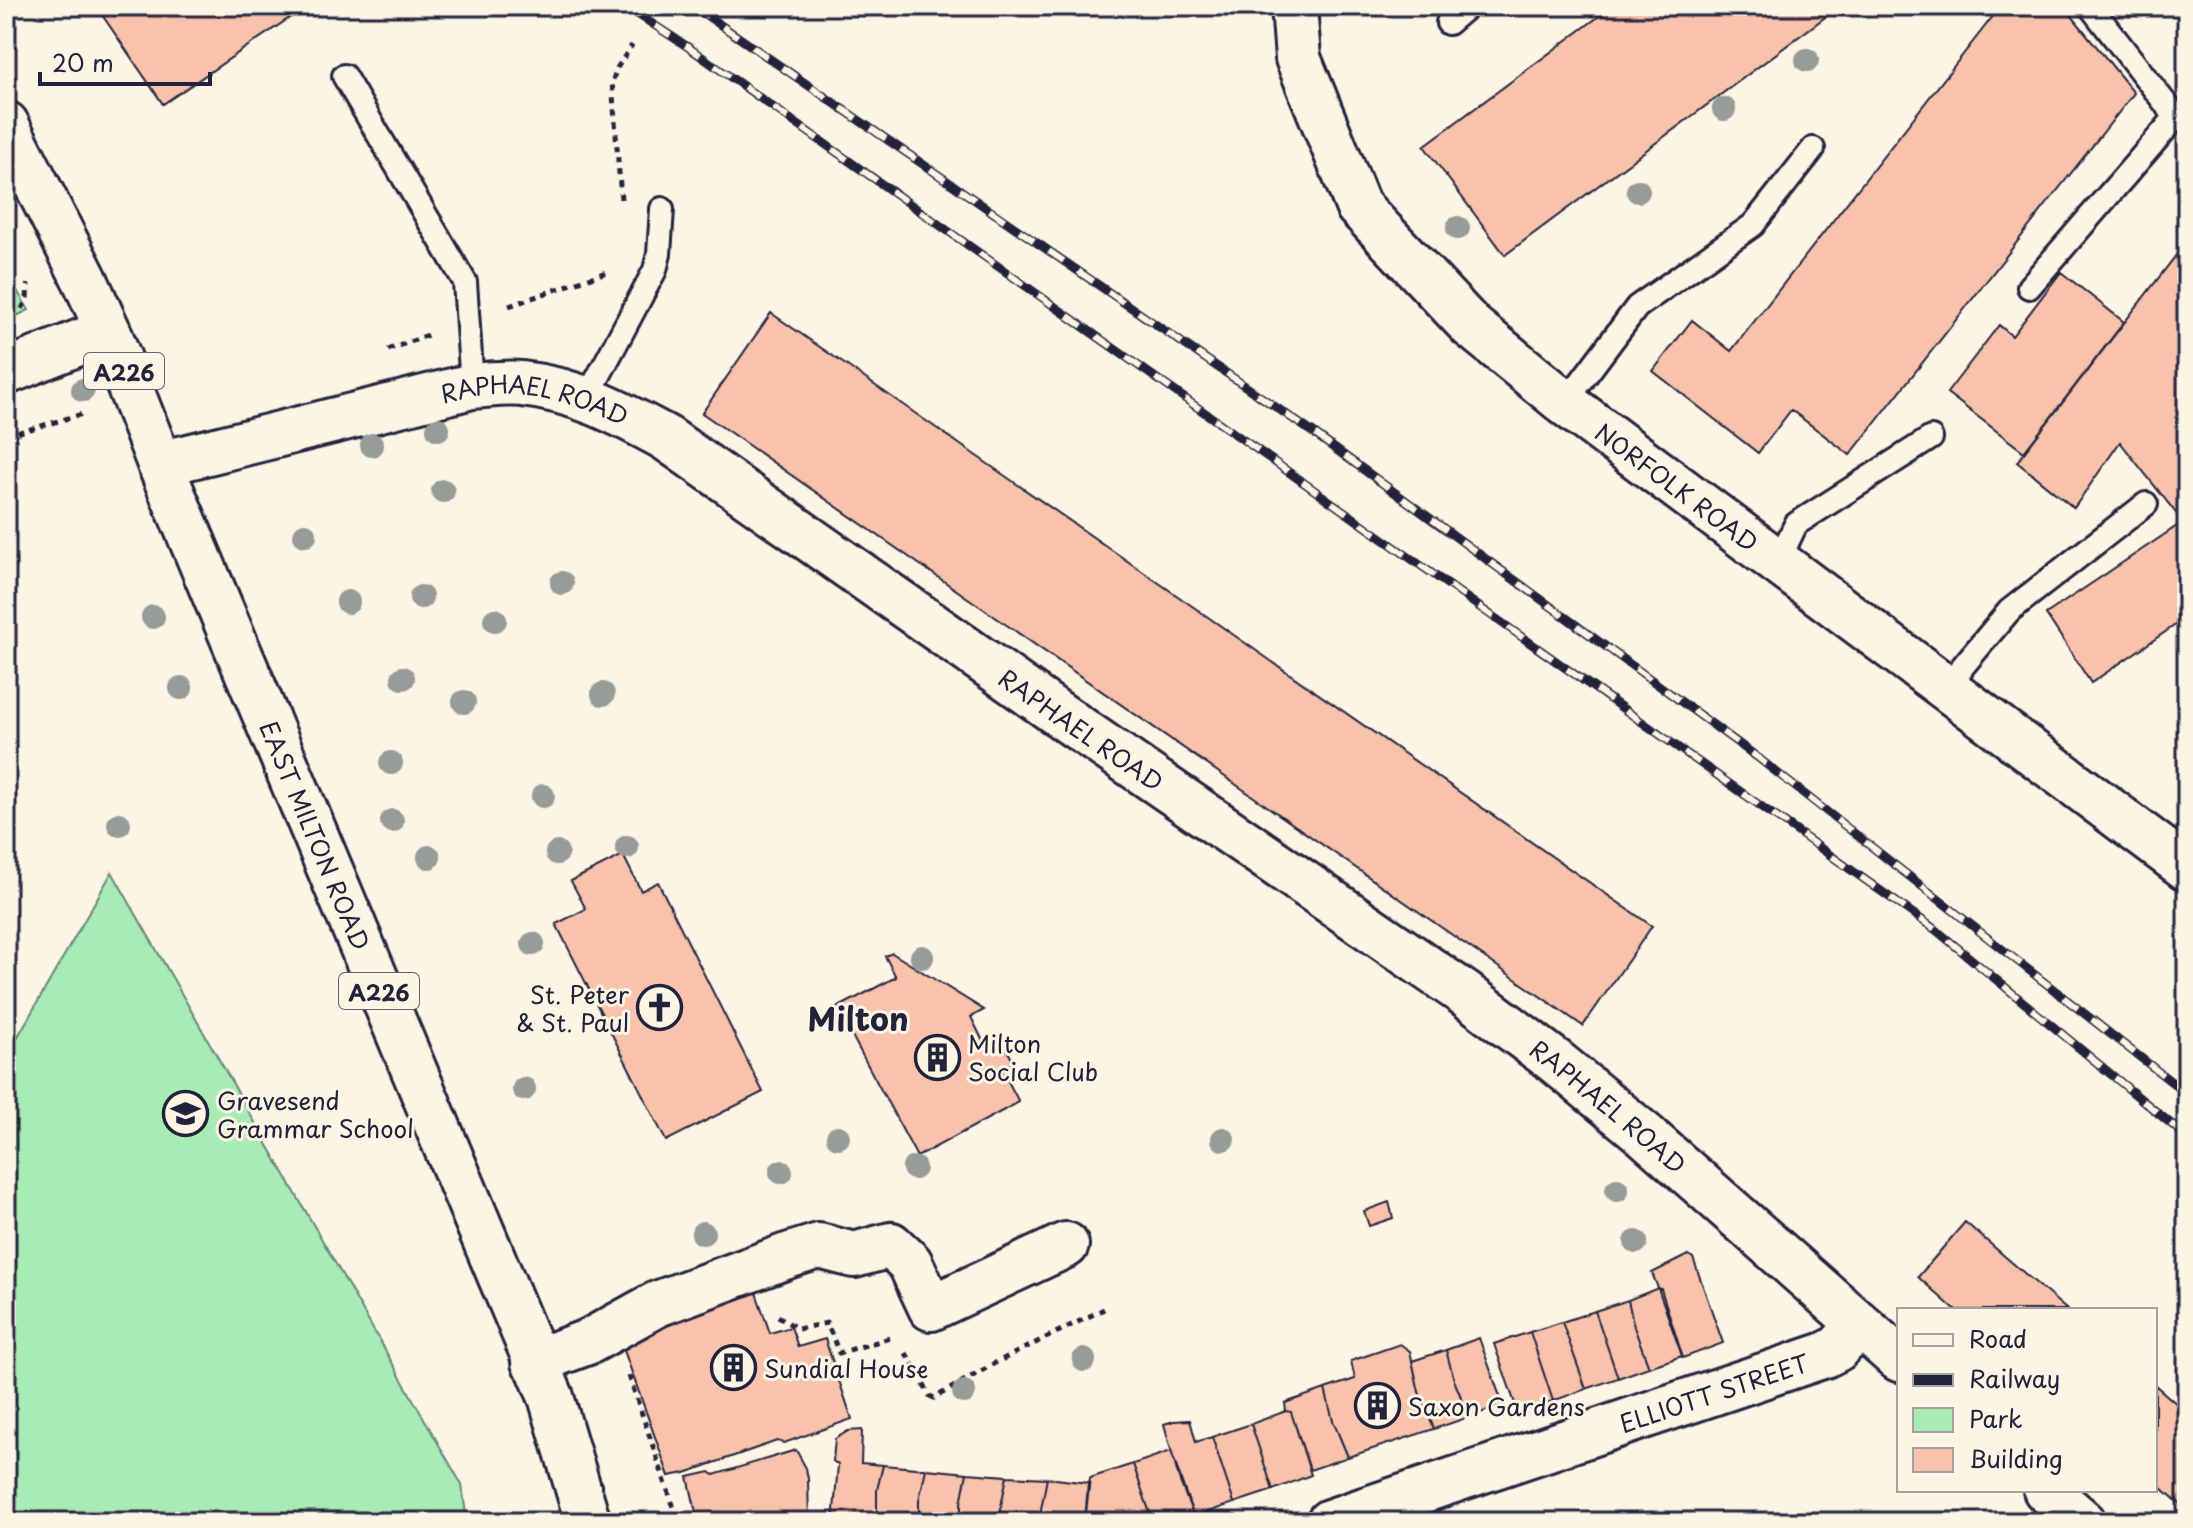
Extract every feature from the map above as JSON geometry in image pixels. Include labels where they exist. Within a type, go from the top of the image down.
[{"type":"street","name":"NORFOLK ROAD","points":[[1294,6],[1298,58],[1358,206],[1471,326],[1565,403],[2187,868]]},
{"type":"street","name":"A226","points":[[6,124],[108,331],[160,464]]},
{"type":"street","points":[[6,372],[108,331]]},
{"type":"street","name":"RAPHAEL ROAD","points":[[160,464],[472,386],[520,383],[587,398],[608,406],[666,438],[1057,713],[1464,993],[1555,1061],[1645,1135],[1897,1357]]},
{"type":"street","name":"EAST MILTON ROAD","points":[[160,464],[551,1397],[588,1522]]},
{"type":"street","points":[[534,1362],[590,1341],[657,1304],[819,1246],[854,1255],[891,1245],[910,1263],[931,1308],[1066,1245]]},
{"type":"street","name":"ELLIOTT STREET","points":[[1329,1522],[1825,1355],[1837,1349],[1860,1325]]},
{"type":"street","points":[[2048,1492],[2083,1522]]},
{"type":"lane","points":[[1448,23],[1468,6]]},
{"type":"lane","points":[[2029,287],[2176,117],[2090,6]]},
{"type":"lane","points":[[344,76],[465,282],[472,386]]},
{"type":"lane","points":[[1565,403],[1637,307],[1753,225],[1813,149]]},
{"type":"lane","points":[[587,398],[655,270],[662,209]]},
{"type":"lane","points":[[1778,562],[1796,524],[1931,438]]},
{"type":"lane","points":[[1949,690],[1963,666],[2009,611],[2146,504]]},
{"type":"path","points":[[615,118],[612,78],[632,45]]},
{"type":"path","points":[[382,352],[619,267]]},
{"type":"path","points":[[17,322],[27,298],[28,280]]},
{"type":"path","points":[[6,436],[92,411]]},
{"type":"path","points":[[610,1330],[639,1402],[675,1511]]},
{"type":"green space","points":[[6,273],[29,310],[6,321]]},
{"type":"green space","name":"Gravesend Grammar School","points":[[112,872],[462,1485],[467,1522],[6,1522],[6,1050],[13,1045]]},
{"type":"building","points":[[96,6],[307,6],[163,104]]},
{"type":"building","points":[[1613,6],[1840,6],[1505,255],[1424,146]]},
{"type":"building","points":[[2001,6],[2064,6],[2134,93],[1850,455],[1791,410],[1758,453],[1653,371],[1692,320],[1731,351]]},
{"type":"building","points":[[2187,241],[2187,617],[2091,683],[2046,614],[2183,522],[2120,442],[2074,508],[2017,462]]},
{"type":"building","points":[[2061,272],[2124,322],[2024,452],[1947,393],[1999,325],[2012,336]]},
{"type":"building","points":[[771,313],[1652,926],[1583,1026],[702,413]]},
{"type":"building","name":"St. Peter & St. Paul","points":[[623,855],[641,891],[658,882],[763,1092],[666,1141],[556,924],[586,909],[571,881]]},
{"type":"building","name":"Milton Social Club","points":[[892,953],[984,1010],[971,1017],[988,1051],[1003,1042],[1014,1063],[1002,1070],[1019,1102],[917,1157],[837,1008],[896,977],[885,956]]},
{"type":"building","points":[[1389,1202],[1393,1218],[1369,1226],[1364,1211]]},
{"type":"building","points":[[1965,1222],[2065,1308],[1953,1308],[1918,1277]]},
{"type":"building","points":[[1688,1255],[1693,1258],[1723,1343],[1683,1358],[1661,1289],[1652,1273]]},
{"type":"building","name":"Sundial House","points":[[753,1284],[770,1333],[791,1327],[798,1347],[825,1339],[852,1419],[784,1443],[777,1441],[669,1476],[621,1342]]},
{"type":"building","points":[[1658,1288],[1682,1356],[1649,1367],[1628,1300]]},
{"type":"building","points":[[1628,1300],[1649,1367],[1618,1378],[1595,1311]]},
{"type":"building","points":[[1595,1311],[1618,1378],[1586,1389],[1562,1322]]},
{"type":"building","points":[[1562,1322],[1586,1389],[1553,1401],[1530,1332]]},
{"type":"building","points":[[1530,1332],[1553,1401],[1518,1412],[1494,1344]]},
{"type":"building","points":[[1479,1338],[1503,1405],[1469,1417],[1446,1350]]},
{"type":"building","name":"Saxon Gardens","points":[[1400,1344],[1410,1351],[1419,1392],[1434,1429],[1348,1457],[1333,1421],[1325,1389],[1355,1379],[1351,1361]]},
{"type":"building","points":[[1446,1350],[1469,1417],[1434,1429],[1419,1392],[1412,1361]]},
{"type":"building","points":[[2157,1387],[2187,1413],[2187,1510],[2157,1484]]},
{"type":"building","points":[[1325,1389],[1333,1421],[1348,1457],[1310,1470],[1291,1412],[1286,1411],[1285,1403]]},
{"type":"building","points":[[1291,1412],[1311,1475],[1273,1490],[1251,1424]]},
{"type":"building","points":[[1190,1420],[1196,1442],[1212,1437],[1234,1503],[1194,1517],[1179,1479],[1164,1424]]},
{"type":"building","points":[[1251,1424],[1273,1490],[1234,1503],[1212,1437]]},
{"type":"building","points":[[862,1430],[861,1463],[883,1465],[877,1490],[877,1522],[833,1522],[838,1465],[833,1461],[835,1439],[848,1431]]},
{"type":"building","points":[[796,1450],[808,1479],[809,1522],[701,1520],[696,1512],[688,1477],[710,1472],[714,1475]]},
{"type":"building","points":[[1171,1451],[1194,1517],[1177,1522],[1153,1522],[1133,1464]]},
{"type":"building","points":[[1133,1464],[1153,1522],[1085,1522],[1090,1478]]},
{"type":"building","points":[[883,1465],[926,1469],[919,1500],[919,1522],[877,1522],[877,1490]]},
{"type":"building","points":[[926,1469],[967,1473],[961,1522],[919,1522],[919,1500]]},
{"type":"building","points":[[967,1473],[1007,1476],[1001,1522],[961,1522]]},
{"type":"building","points":[[1007,1476],[1047,1478],[1041,1522],[1001,1522]]},
{"type":"building","points":[[1047,1478],[1088,1483],[1085,1522],[1041,1522]]},
{"type":"railway","points":[[625,6],[688,47],[1936,930],[2187,1137]]},
{"type":"railway","points":[[693,6],[1312,432],[1757,757],[2187,1094]]},
{"type":"place","name":"St. Peter & St. Paul","points":[[660,1008]]},
{"type":"place","name":"Milton Social Club","points":[[937,1057]]},
{"type":"place","name":"Gravesend Grammar School","points":[[186,1114]]},
{"type":"place","name":"Sundial House","points":[[733,1368]]},
{"type":"place","name":"Saxon Gardens","points":[[1377,1406]]},
{"type":"district","name":"Milton","points":[[858,1018]]}]
